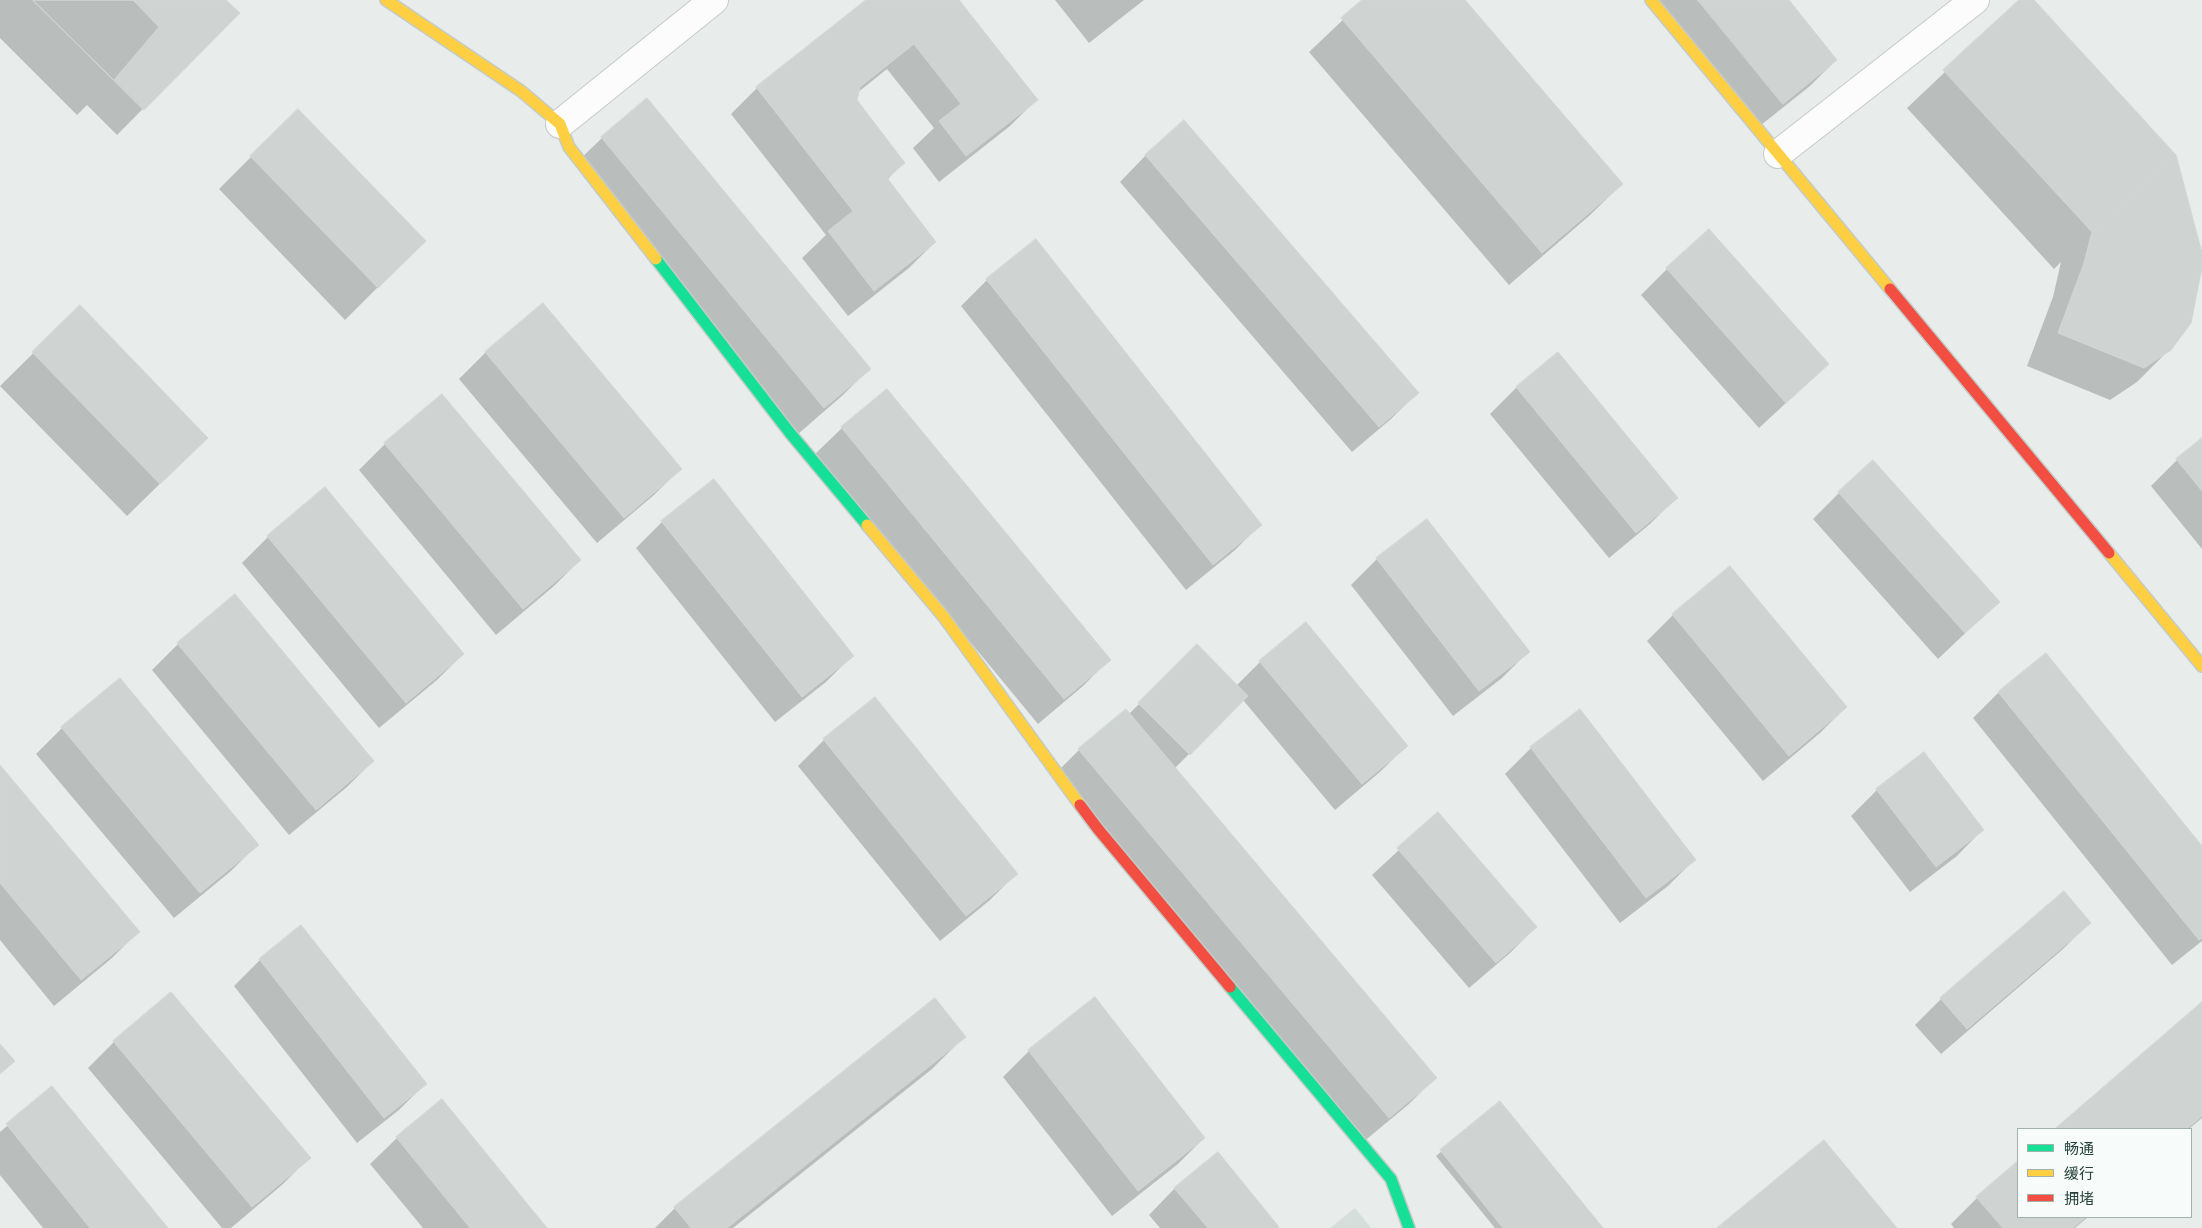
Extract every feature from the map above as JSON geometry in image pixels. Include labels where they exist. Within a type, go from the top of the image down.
[{"type":"street","points":[[386,0],[521,91],[560,124],[569,146],[575,154],[790,433],[943,616],[1098,828],[1391,1179],[1409,1228]]},
{"type":"street","points":[[560,124],[714,0]]},
{"type":"street","points":[[1651,0],[2202,666]]},
{"type":"street","points":[[1778,154],[1975,0]]},
{"type":"shaded area","points":[[1355,1208],[1371,1228],[1330,1228]]},
{"type":"building","points":[[33,0],[226,0],[240,13],[144,110]]},
{"type":"building","points":[[33,0],[133,0],[159,27],[114,80]]},
{"type":"building","points":[[866,0],[959,0],[1038,100],[966,156],[939,121],[961,104],[914,44],[860,87],[857,100],[905,163],[887,178],[936,242],[874,291],[828,231],[853,211],[756,87]]},
{"type":"building","points":[[1362,0],[1465,0],[1623,184],[1542,253],[1341,18]]},
{"type":"building","points":[[1698,0],[1789,0],[1837,60],[1783,104]]},
{"type":"building","points":[[2019,0],[2034,0],[2176,155],[2092,232],[1943,70]]},
{"type":"building","points":[[647,98],[871,369],[824,408],[601,137]]},
{"type":"building","points":[[298,109],[426,241],[378,288],[250,156]]},
{"type":"building","points":[[1184,120],[1419,393],[1379,427],[1145,155]]},
{"type":"building","points":[[2176,155],[2202,253],[2202,267],[2191,323],[2171,350],[2144,368],[2058,333],[2084,263],[2092,232]]},
{"type":"building","points":[[1709,229],[1829,364],[1786,403],[1666,268]]},
{"type":"building","points":[[1036,239],[1262,525],[1213,565],[986,279]]},
{"type":"building","points":[[543,303],[682,469],[624,518],[485,352]]},
{"type":"building","points":[[80,305],[208,438],[160,484],[32,352]]},
{"type":"building","points":[[1558,352],[1678,498],[1636,533],[1516,387]]},
{"type":"building","points":[[887,389],[1111,660],[1064,699],[841,427]]},
{"type":"building","points":[[442,394],[581,560],[523,609],[384,443]]},
{"type":"building","points":[[2202,438],[2202,491],[2176,459]]},
{"type":"building","points":[[1873,460],[2000,602],[1965,633],[1838,492]]},
{"type":"building","points":[[714,479],[854,656],[802,697],[661,521]]},
{"type":"building","points":[[325,487],[464,654],[406,703],[267,536]]},
{"type":"building","points":[[1427,519],[1530,652],[1479,691],[1376,558]]},
{"type":"building","points":[[1730,566],[1847,707],[1789,756],[1672,614]]},
{"type":"building","points":[[235,594],[374,761],[316,810],[177,643]]},
{"type":"building","points":[[1306,622],[1408,746],[1362,784],[1259,661]]},
{"type":"building","points":[[1197,644],[1248,696],[1190,755],[1138,703]]},
{"type":"building","points":[[2046,653],[2202,846],[2202,938],[2199,940],[1998,692]]},
{"type":"building","points":[[120,678],[259,845],[200,893],[61,727]]},
{"type":"building","points":[[875,697],[1018,874],[966,916],[823,739]]},
{"type":"building","points":[[1126,709],[1437,1078],[1389,1118],[1078,749]]},
{"type":"building","points":[[1580,709],[1696,860],[1646,898],[1530,747]]},
{"type":"building","points":[[1924,752],[1984,830],[1936,867],[1876,789]]},
{"type":"building","points":[[0,765],[140,932],[81,980],[0,883]]},
{"type":"building","points":[[1438,812],[1537,927],[1496,963],[1397,848]]},
{"type":"building","points":[[2064,891],[2091,923],[1967,1029],[1940,998]]},
{"type":"building","points":[[301,925],[427,1084],[384,1118],[259,959]]},
{"type":"building","points":[[171,992],[311,1158],[252,1207],[113,1041]]},
{"type":"building","points":[[1095,997],[1205,1138],[1138,1191],[1028,1050]]},
{"type":"building","points":[[935,998],[966,1037],[727,1228],[691,1228],[674,1207]]},
{"type":"building","points":[[2202,1002],[2202,1116],[2188,1128],[2056,1128]]},
{"type":"building","points":[[0,1044],[15,1061],[0,1074]]},
{"type":"building","points":[[52,1086],[168,1228],[90,1228],[6,1124]]},
{"type":"building","points":[[442,1099],[547,1228],[470,1228],[396,1137]]},
{"type":"building","points":[[1500,1101],[1603,1228],[1503,1228],[1440,1150]]},
{"type":"building","points":[[1824,1140],[1897,1228],[1717,1228]]},
{"type":"building","points":[[1218,1152],[1279,1227],[1208,1228],[1174,1188]]},
{"type":"building","points":[[2017,1162],[2017,1218],[2085,1218],[2073,1228],[2003,1228],[1976,1197]]},
{"type":"traffic: fast","points":[[656,259],[790,433],[867,525]]},
{"type":"traffic: fast","points":[[1230,987],[1391,1179],[1409,1228]]},
{"type":"traffic: slow","points":[[386,0],[521,91],[560,124],[569,147],[656,259]]},
{"type":"traffic: slow","points":[[1651,0],[1890,289]]},
{"type":"traffic: slow","points":[[867,525],[943,616],[1080,805]]},
{"type":"traffic: slow","points":[[2109,553],[2202,666]]},
{"type":"traffic: jam","points":[[1890,289],[2109,553]]},
{"type":"traffic: jam","points":[[1080,805],[1230,987]]}]
